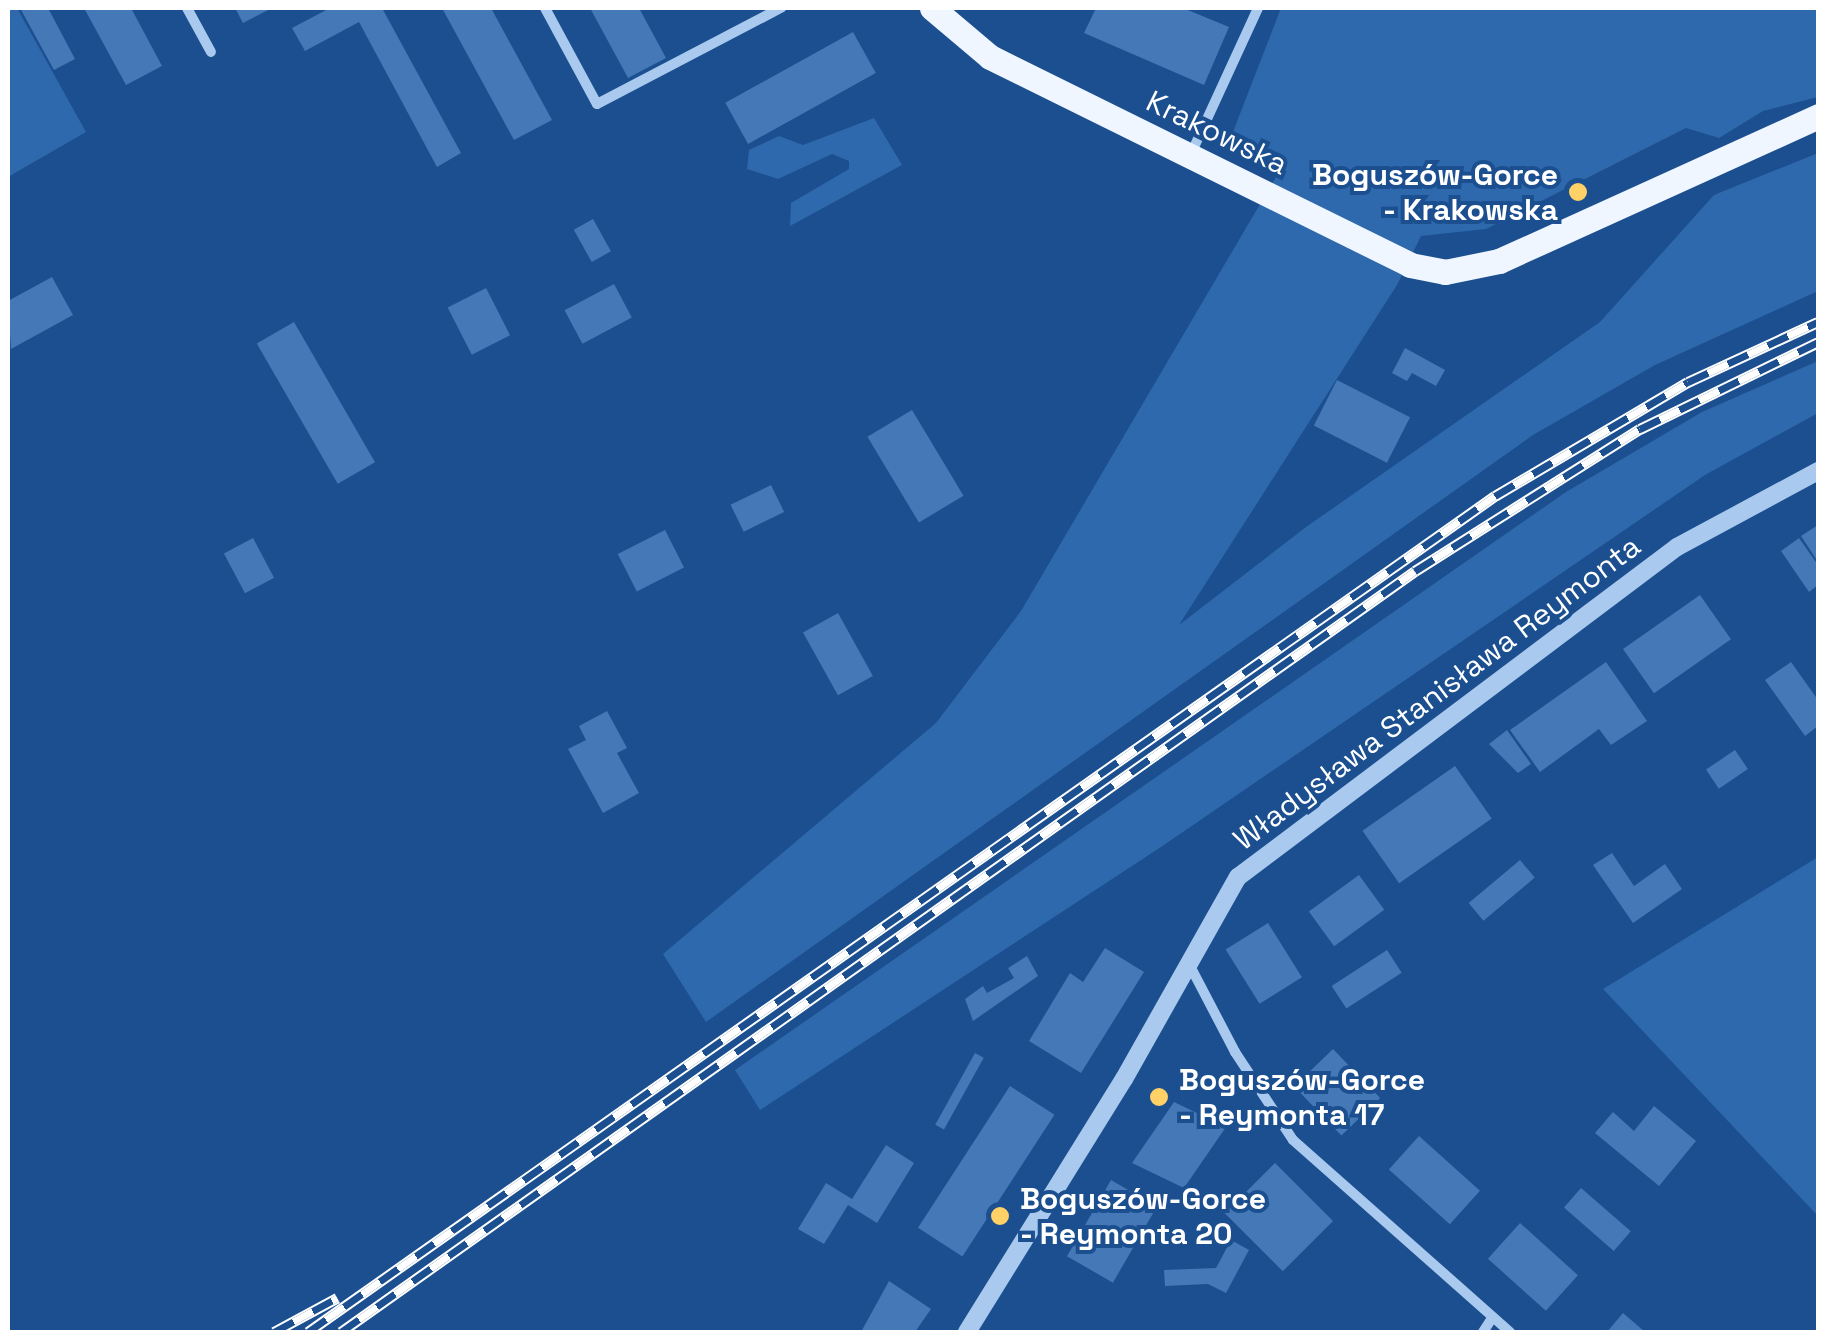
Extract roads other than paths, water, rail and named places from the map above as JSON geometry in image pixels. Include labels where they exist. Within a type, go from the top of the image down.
[{"type":"main road","name":"Krakowska","points":[[932,8],[990,57],[1410,265],[1445,272],[1499,260],[1818,116]]},
{"type":"street","points":[[187,8],[212,52]]},
{"type":"street","points":[[545,8],[598,104],[781,8]]},
{"type":"street","points":[[1190,156],[1258,8]]},
{"type":"street","name":"Władysława Stanisława Reymonta","points":[[967,1332],[1124,1078],[1187,961],[1238,878],[1677,547],[1818,471]]},
{"type":"street","points":[[1187,961],[1235,1052],[1293,1140],[1510,1332]]},
{"type":"street","points":[[1483,1332],[1492,1318]]},
{"type":"railway","points":[[308,1332],[1495,496],[1688,382],[1818,322]]},
{"type":"railway","points":[[341,1332],[1415,571],[1640,429],[1818,342]]},
{"type":"railway","points":[[274,1332],[337,1298]]},
{"type":"place","name":"Boguszów-Gorce - Krakowska","points":[[1578,192]]},
{"type":"place","name":"Boguszów-Gorce - Reymonta 17","points":[[1159,1097]]},
{"type":"place","name":"Boguszów-Gorce - Reymonta 20","points":[[1000,1216]]}]
